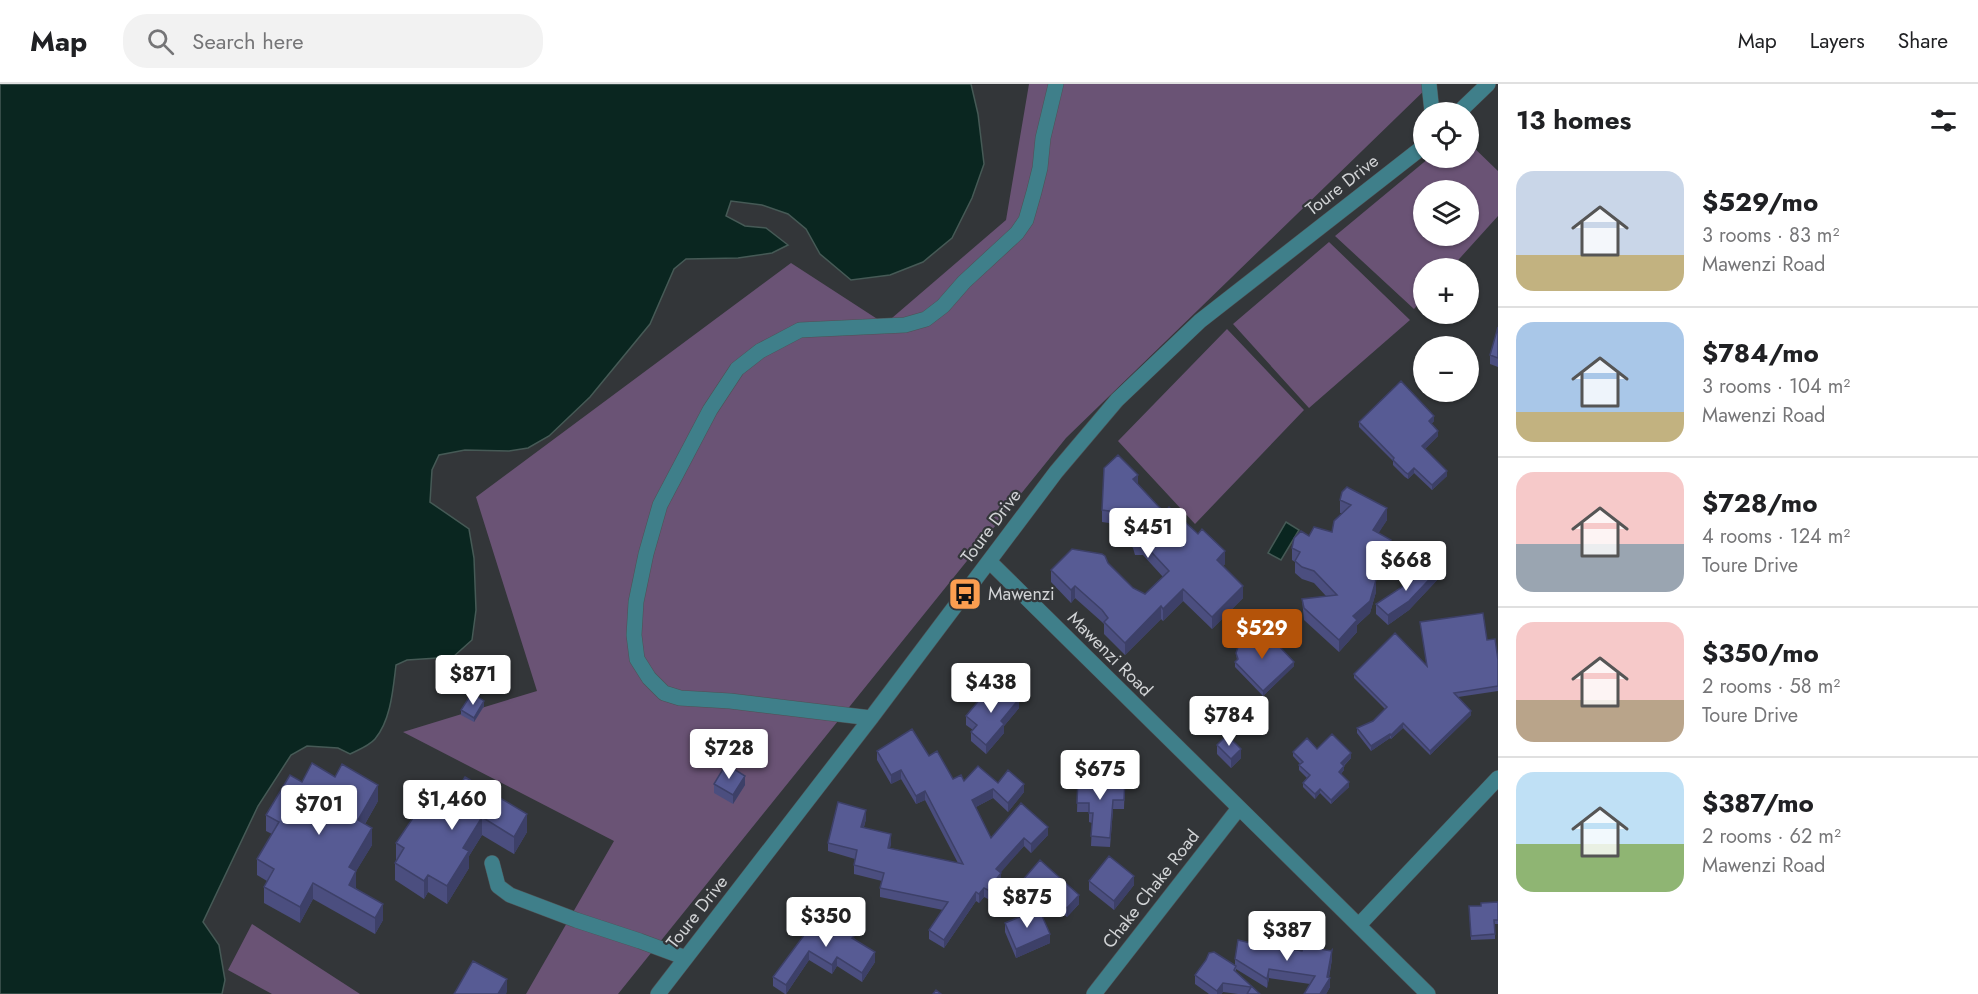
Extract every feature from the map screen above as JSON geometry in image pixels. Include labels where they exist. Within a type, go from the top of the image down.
[{"type":"street","points":[[871,718],[729,701],[680,698],[664,693],[649,678],[637,659],[634,635],[636,602],[646,554],[660,505],[710,410],[737,369],[760,351],[800,330],[905,325],[926,319],[943,306],[964,282],[1017,233],[1026,220],[1034,192],[1040,168],[1043,138],[1056,84]]},
{"type":"street","points":[[1430,84],[1431,102]]},
{"type":"street","points":[[1469,102],[1488,84]]},
{"type":"street","name":"Toure Drive","points":[[658,994],[871,718],[1056,472],[1118,400],[1200,321],[1413,155]]},
{"type":"street","name":"Mawenzi Road","points":[[989,561],[1428,994]]},
{"type":"street","points":[[1359,925],[1498,778]]},
{"type":"street","name":"Chake Chake Road","points":[[1094,994],[1239,808]]},
{"type":"street","points":[[492,863],[498,886],[510,895],[686,958]]},
{"type":"shaded area","points":[[0,84],[971,84],[978,114],[984,164],[972,198],[952,238],[923,262],[890,275],[851,280],[820,254],[806,229],[788,214],[762,205],[731,201],[726,216],[745,226],[766,228],[788,245],[772,253],[738,258],[686,259],[674,269],[650,324],[590,397],[549,436],[528,448],[509,451],[465,450],[439,455],[432,470],[430,502],[469,529],[474,558],[476,610],[472,640],[453,657],[407,660],[396,665],[385,723],[375,739],[367,746],[350,754],[338,748],[307,746],[291,755],[258,806],[203,922],[219,945],[225,980],[222,994],[0,994]]},
{"type":"shaded area","points":[[1029,84],[1431,84],[1066,438],[618,994],[526,994],[614,841],[403,732],[537,691],[476,497],[791,263],[885,324],[1006,220]]},
{"type":"shaded area","points":[[1479,153],[1498,171],[1498,216],[1479,237],[1479,180],[1413,180],[1413,246],[1471,246],[1460,258],[1413,258],[1413,308],[1335,236],[1417,168],[1479,168]]},
{"type":"shaded area","points":[[1329,242],[1410,320],[1309,408],[1233,324]]},
{"type":"shaded area","points":[[1227,329],[1304,410],[1195,524],[1118,441]]},
{"type":"shaded area","points":[[1286,522],[1299,530],[1281,560],[1268,553]]},
{"type":"shaded area","points":[[252,924],[360,994],[272,994],[228,970]]},
{"type":"building","points":[[1498,327],[1498,358],[1490,355]]},
{"type":"building","points":[[1401,381],[1413,394],[1413,402],[1421,402],[1434,416],[1429,421],[1438,431],[1422,446],[1447,471],[1432,485],[1414,468],[1408,474],[1359,422]]},
{"type":"building","points":[[1118,455],[1138,475],[1133,479],[1158,506],[1165,512],[1169,507],[1198,534],[1202,529],[1225,551],[1217,560],[1243,586],[1212,617],[1183,589],[1163,609],[1161,606],[1125,643],[1104,622],[1108,618],[1102,610],[1075,586],[1071,590],[1051,570],[1072,549],[1102,554],[1133,588],[1145,594],[1169,571],[1143,543],[1135,543],[1133,536],[1109,511],[1102,510],[1104,468]]},
{"type":"building","points":[[1347,487],[1387,508],[1373,530],[1391,540],[1370,577],[1376,580],[1370,601],[1353,616],[1357,620],[1339,640],[1304,608],[1302,599],[1337,595],[1314,571],[1302,567],[1295,561],[1300,552],[1292,548],[1294,538],[1301,531],[1309,536],[1314,527],[1332,532],[1334,521],[1351,505],[1340,500],[1342,492]]},
{"type":"building","points":[[1437,564],[1440,568],[1409,601],[1388,615],[1376,604]]},
{"type":"building","points":[[1483,613],[1487,640],[1495,639],[1498,686],[1454,693],[1471,711],[1430,751],[1403,723],[1391,735],[1371,746],[1357,728],[1373,721],[1387,707],[1354,674],[1395,633],[1427,666],[1420,622]]},
{"type":"building","points":[[1265,631],[1294,662],[1263,691],[1235,662],[1238,659],[1236,653],[1238,647],[1253,633],[1258,638]]},
{"type":"building","points":[[1005,687],[1019,699],[1001,721],[1004,724],[986,745],[971,732],[977,725],[966,716],[985,693],[994,701]]},
{"type":"building","points":[[472,693],[484,701],[474,718],[461,710]]},
{"type":"building","points":[[912,729],[929,756],[937,751],[953,779],[961,775],[964,781],[978,766],[998,783],[1008,770],[1024,784],[1008,803],[993,789],[972,800],[991,838],[1021,803],[1048,827],[1031,844],[1024,838],[996,869],[1001,873],[988,890],[984,888],[979,894],[976,892],[944,940],[929,930],[948,902],[880,888],[884,873],[854,865],[857,850],[828,843],[838,802],[866,810],[861,827],[891,834],[888,848],[963,864],[925,791],[916,796],[901,770],[891,775],[877,751]]},
{"type":"building","points":[[1332,734],[1351,753],[1341,763],[1344,766],[1339,772],[1349,782],[1331,800],[1320,789],[1315,794],[1303,783],[1310,775],[1299,765],[1303,762],[1293,752],[1307,738],[1317,749]]},
{"type":"building","points":[[1227,735],[1241,749],[1231,759],[1217,745]]},
{"type":"building","points":[[312,763],[335,777],[342,764],[378,785],[358,820],[372,828],[349,867],[356,871],[349,885],[383,904],[375,918],[313,883],[300,907],[264,887],[274,869],[257,859],[279,822],[266,815],[290,775],[302,782]]},
{"type":"building","points":[[726,764],[745,776],[733,795],[714,784]]},
{"type":"building","points":[[1080,775],[1093,775],[1092,779],[1125,779],[1124,800],[1113,800],[1110,838],[1091,836],[1093,813],[1089,813],[1089,803],[1077,803]]},
{"type":"building","points":[[465,777],[527,814],[514,837],[482,817],[463,848],[469,851],[447,886],[428,875],[424,881],[395,863],[404,848],[396,843],[419,809],[425,813],[437,793],[450,801]]},
{"type":"building","points":[[1109,856],[1134,876],[1114,901],[1089,881]]},
{"type":"building","points":[[1040,860],[1079,895],[1067,908],[1056,899],[1050,905],[1022,881]]},
{"type":"building","points":[[1498,902],[1498,920],[1494,920],[1495,934],[1471,936],[1469,906]]},
{"type":"building","points":[[1039,909],[1050,934],[1016,949],[1005,923]]},
{"type":"building","points":[[822,911],[855,935],[852,938],[875,952],[862,973],[837,957],[832,965],[809,951],[786,985],[773,977]]},
{"type":"building","points":[[1238,940],[1251,943],[1252,940],[1265,942],[1265,945],[1302,951],[1303,946],[1332,950],[1327,977],[1330,978],[1320,994],[1304,994],[1315,976],[1269,969],[1267,979],[1235,959]]},
{"type":"building","points":[[1214,952],[1236,966],[1234,970],[1260,994],[1247,994],[1251,987],[1223,983],[1217,991],[1195,975],[1209,953]]},
{"type":"building","points":[[473,961],[507,979],[498,994],[454,994]]},
{"type":"place","name":"Mawenzi","points":[[965,594]]}]
